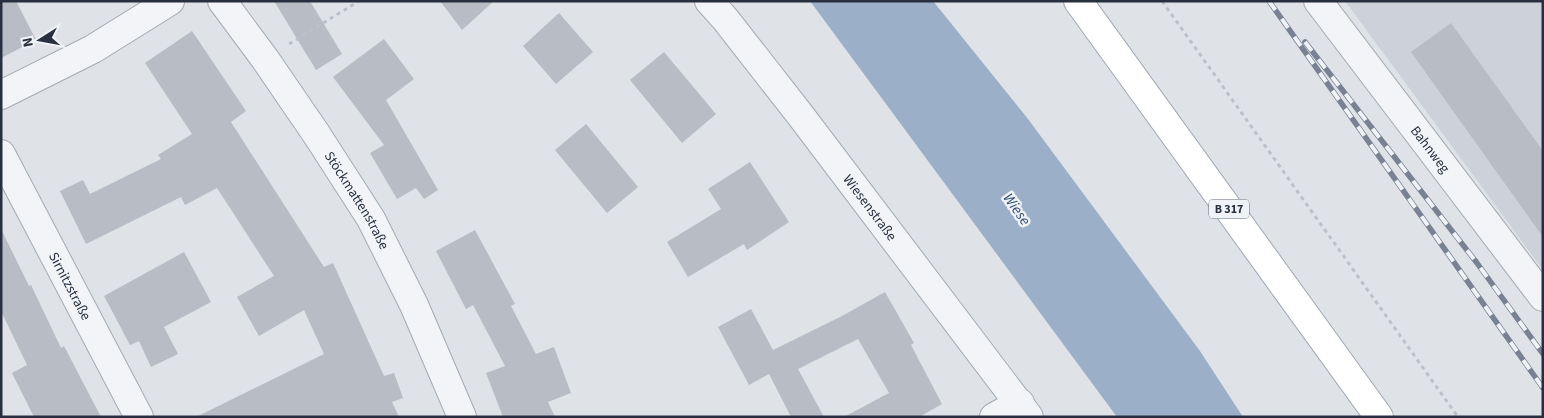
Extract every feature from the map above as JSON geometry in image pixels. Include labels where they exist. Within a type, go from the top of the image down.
[{"type":"main road","name":"B 317","points":[[1078,1],[1379,417]]},
{"type":"street","points":[[1,95],[93,49],[170,1]]},
{"type":"street","name":"Stöckmattenstraße","points":[[222,1],[266,59],[371,219],[414,305],[462,417]]},
{"type":"street","name":"Wiesenstraße","points":[[709,1],[801,116],[1025,410]]},
{"type":"street","name":"Bahnweg","points":[[1318,1],[1543,297]]},
{"type":"street","name":"Sirnitzstraße","points":[[1,154],[139,417]]},
{"type":"street","points":[[994,417],[1025,410]]},
{"type":"path","points":[[266,59],[358,1]]},
{"type":"path","points":[[1162,1],[1458,417]]},
{"type":"shaded area","points":[[1345,1],[1543,1],[1543,270]]},
{"type":"water","name":"Wiese","points":[[810,1],[933,1],[1028,119],[1200,351],[1243,417],[1117,417]]},
{"type":"building","points":[[1,1],[16,1],[36,40],[1,58]]},
{"type":"building","points":[[274,1],[310,1],[342,54],[316,70]]},
{"type":"building","points":[[440,1],[494,1],[462,30]]},
{"type":"building","points":[[559,13],[593,52],[556,84],[523,46]]},
{"type":"building","points":[[1451,23],[1543,151],[1543,237],[1411,52]]},
{"type":"building","points":[[192,31],[246,111],[231,122],[324,267],[333,263],[384,376],[394,373],[403,398],[392,402],[399,417],[196,417],[324,354],[304,310],[259,336],[237,297],[274,276],[217,188],[185,205],[181,197],[86,244],[60,191],[83,180],[90,194],[161,159],[158,155],[192,134],[145,63]]},
{"type":"building","points":[[384,39],[414,79],[386,100],[438,190],[424,199],[416,188],[397,199],[370,153],[384,145],[333,77]]},
{"type":"building","points":[[664,52],[716,114],[682,143],[630,80]]},
{"type":"building","points":[[586,124],[638,187],[607,213],[555,150]]},
{"type":"building","points":[[750,162],[789,222],[747,250],[744,244],[688,277],[667,242],[721,209],[708,189]]},
{"type":"building","points":[[1,229],[29,286],[31,285],[61,348],[64,346],[101,417],[34,417],[12,373],[27,365],[1,311]]},
{"type":"building","points":[[475,230],[515,304],[511,306],[536,354],[554,347],[571,393],[548,402],[555,417],[503,417],[486,373],[505,366],[473,305],[466,309],[436,251]]},
{"type":"building","points":[[184,252],[211,302],[164,327],[178,354],[151,367],[139,341],[130,345],[104,296]]},
{"type":"building","points":[[885,292],[914,343],[911,345],[942,404],[919,417],[844,417],[889,393],[858,339],[798,369],[824,417],[791,417],[769,374],[749,385],[718,327],[751,309],[773,350],[842,316]]},
{"type":"railway","points":[[1269,1],[1543,388]]},
{"type":"railway","points":[[1305,42],[1477,263],[1543,354]]}]
